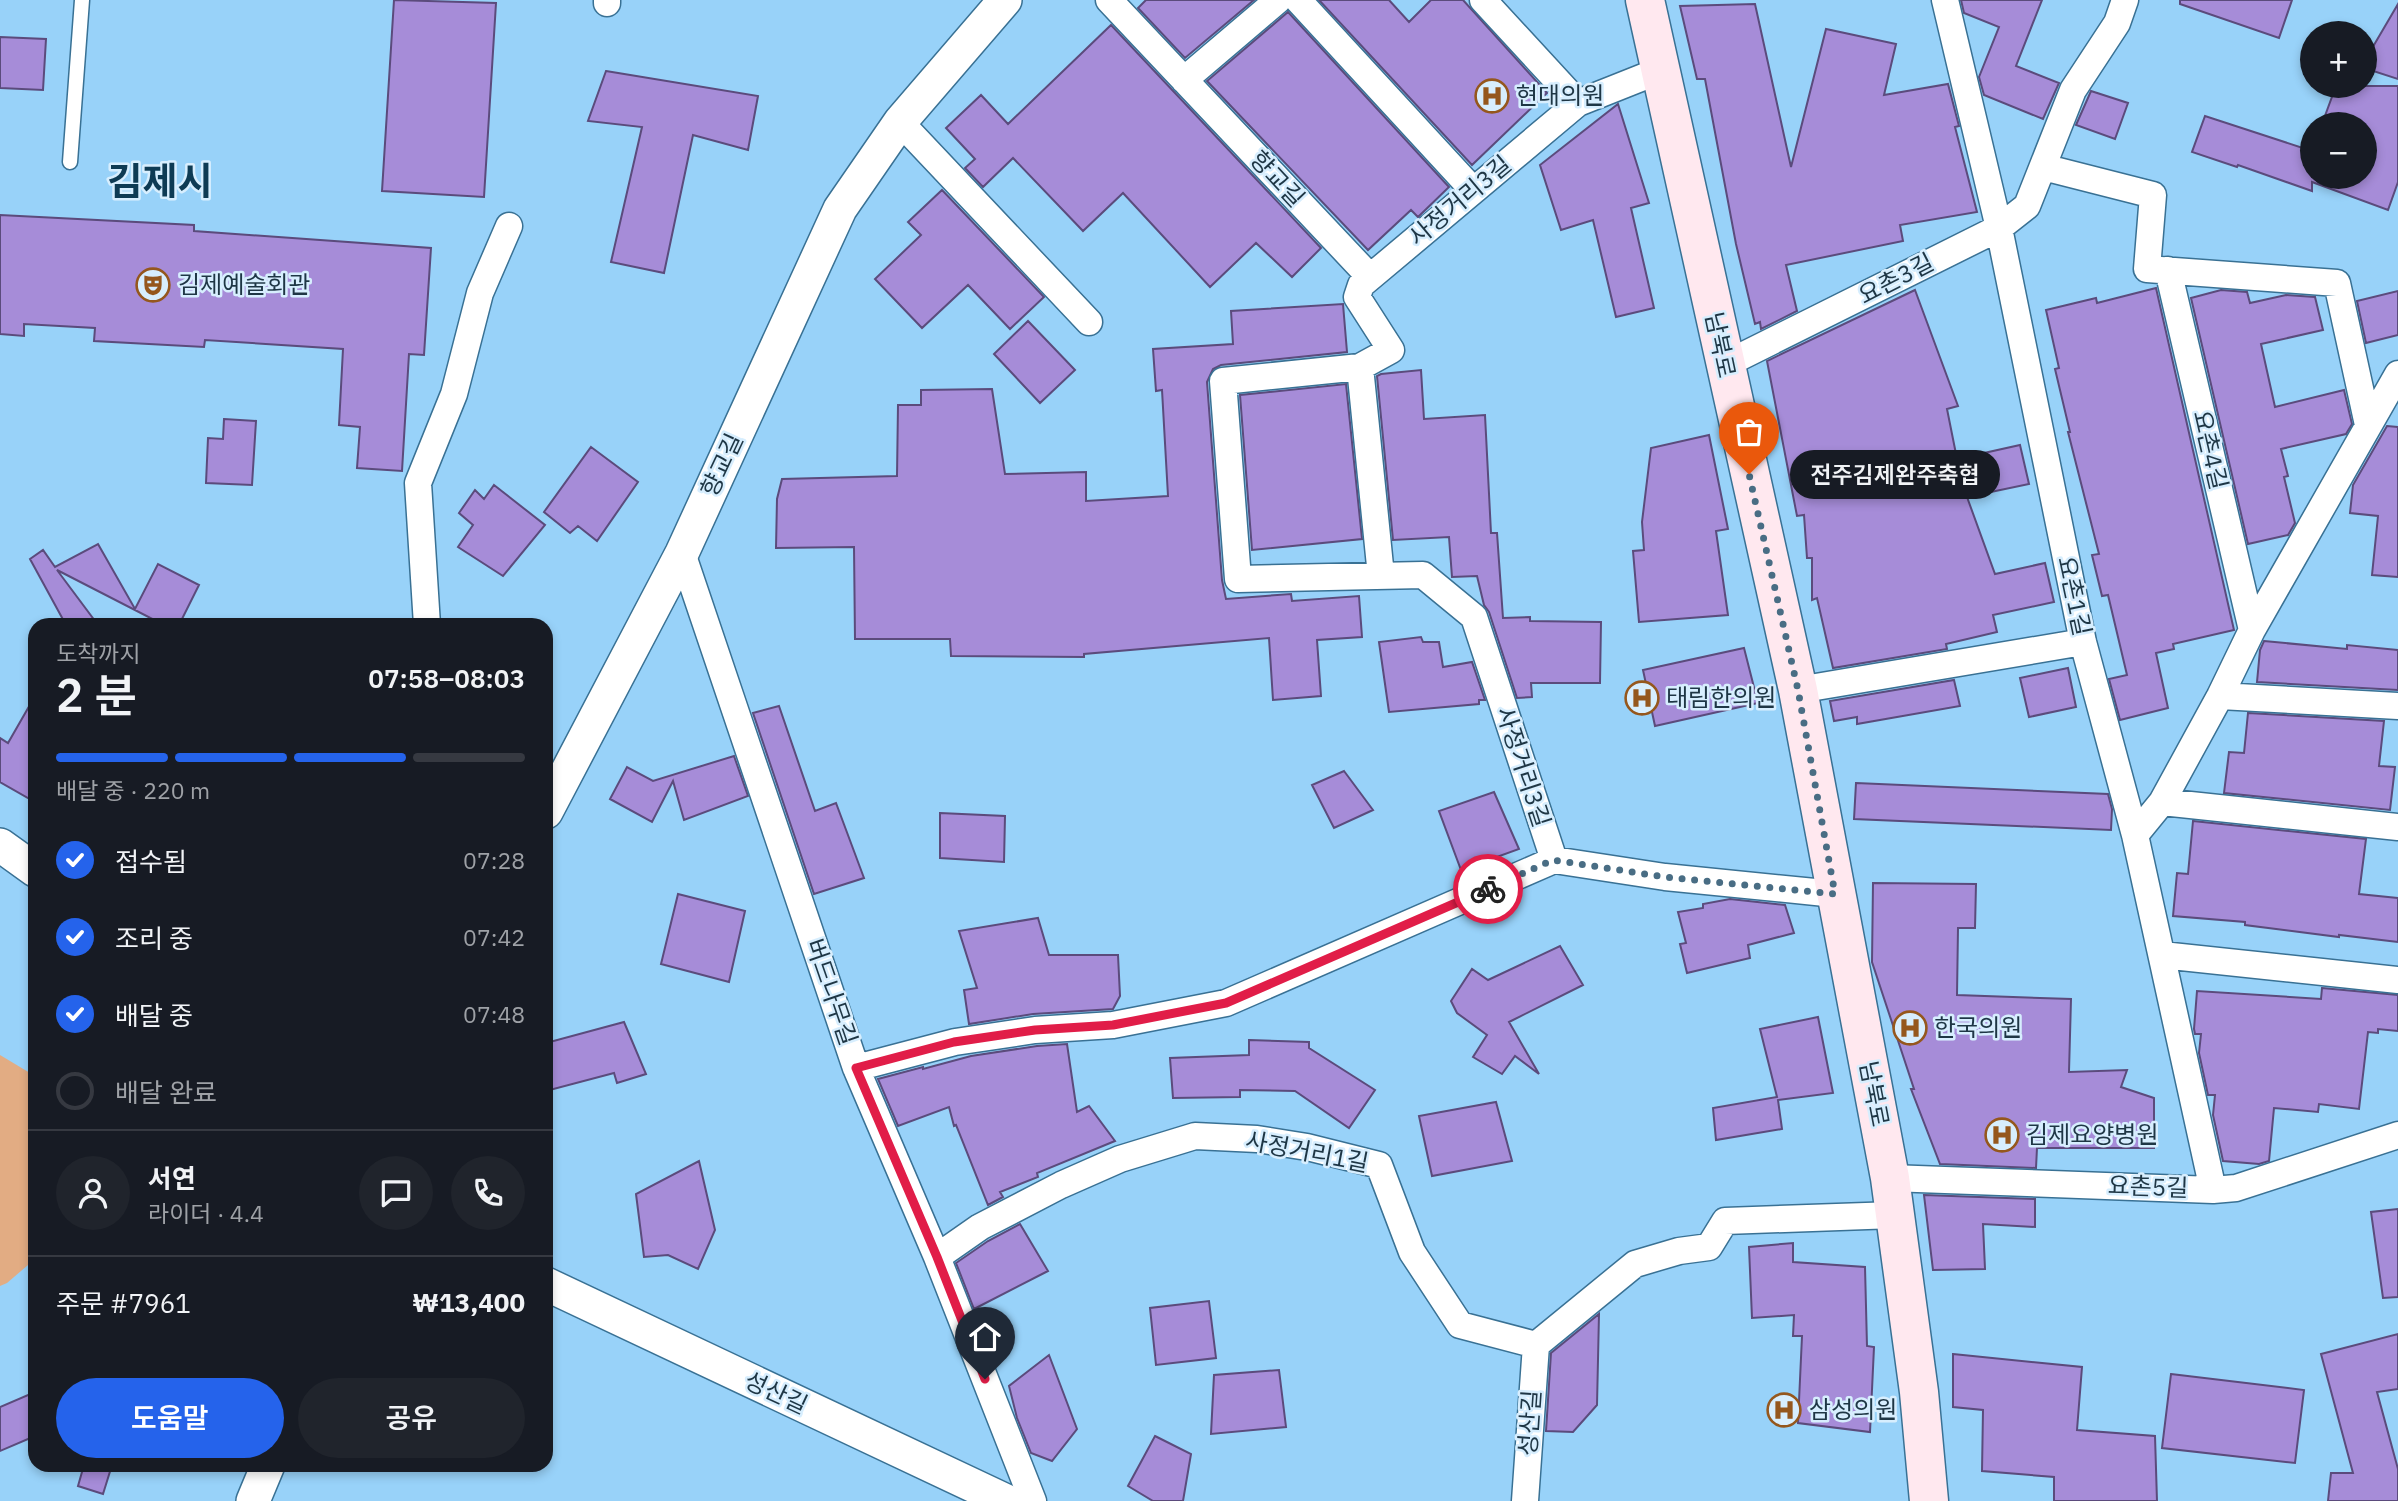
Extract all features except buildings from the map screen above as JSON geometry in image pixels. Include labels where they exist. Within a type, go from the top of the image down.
[{"type":"main road","name":"남북로","points":[[1645,0],[1798,690],[1890,1178],[1919,1392],[1929,1501]]},
{"type":"street","name":"향교길","points":[[553,798],[682,553],[840,209],[900,122],[1005,0]]},
{"type":"street","name":"향교길","points":[[1109,0],[1370,277]]},
{"type":"street","points":[[1184,80],[1278,0]]},
{"type":"street","points":[[1298,0],[1473,190]]},
{"type":"street","points":[[1483,0],[1578,103]]},
{"type":"street","name":"요촌1길","points":[[1945,0],[1999,228],[2083,642],[2135,835],[2213,1190]]},
{"type":"street","name":"요촌3길","points":[[1724,365],[1999,228],[2027,206],[2073,90],[2117,23],[2125,0]]},
{"type":"street","name":"사정거리3길","points":[[1553,860],[1474,617],[1423,575],[1238,579],[1223,381],[1360,367],[1391,350],[1357,298],[1361,285],[1578,103],[1661,70]]},
{"type":"street","points":[[900,122],[1088,322]]},
{"type":"street","points":[[2043,167],[2153,195],[2158,270],[2337,283],[2368,425]]},
{"type":"street","points":[[427,618],[418,483],[454,394],[480,293],[509,226]]},
{"type":"street","name":"요촌4길","points":[[2158,270],[2252,630]]},
{"type":"street","points":[[1360,367],[1381,576]]},
{"type":"street","points":[[2135,835],[2162,802],[2220,696],[2252,630],[2398,374]]},
{"type":"street","name":"버드나무길","points":[[682,553],[856,1068],[937,1257],[1033,1501]]},
{"type":"street","points":[[1798,690],[2083,642]]},
{"type":"street","points":[[2220,696],[2398,706]]},
{"type":"street","points":[[2162,802],[2398,827]]},
{"type":"street","points":[[0,845],[28,865]]},
{"type":"street","points":[[856,1068],[954,1042],[1035,1030],[1113,1025],[1226,1003],[1553,860],[1665,877],[1835,894]]},
{"type":"street","points":[[2162,955],[2398,980]]},
{"type":"street","name":"요촌5길","points":[[1890,1178],[2213,1190],[2236,1188],[2398,1135]]},
{"type":"street","name":"사정거리1길","points":[[937,1257],[980,1227],[1061,1185],[1120,1159],[1195,1136],[1256,1139],[1307,1147],[1379,1166],[1412,1252],[1460,1325],[1535,1345]]},
{"type":"street","points":[[1535,1345],[1635,1264],[1679,1251],[1709,1247],[1725,1221],[1895,1215]]},
{"type":"street","name":"성산길","points":[[553,1287],[1006,1501]]},
{"type":"street","name":"성산길","points":[[1525,1501],[1535,1345]]},
{"type":"street","points":[[253,1501],[265,1472]]},
{"type":"lane","points":[[70,162],[82,0]]},
{"type":"shaded area","points":[[0,1055],[28,1072],[28,1265],[0,1286]]},
{"type":"way so far","points":[[1488,889],[1553,860],[1665,877],[1835,894],[1798,690],[1749,474]]},
{"type":"place","name":"현대의원","points":[[1492,96]]},
{"type":"place","name":"김제예술회관","points":[[153,285]]},
{"type":"place","name":"전주김제완주축협","points":[[1749,474]]},
{"type":"place","name":"태림한의원","points":[[1642,698]]},
{"type":"place","name":"한국의원","points":[[1910,1028]]},
{"type":"place","name":"김제요양병원","points":[[2002,1135]]},
{"type":"place","name":"삼성의원","points":[[1784,1410]]},
{"type":"district","name":"김제시","points":[[160,182]]},
{"type":"route","points":[[985,1379],[937,1257],[856,1068],[954,1042],[1035,1030],[1113,1025],[1226,1003],[1488,889]]}]
